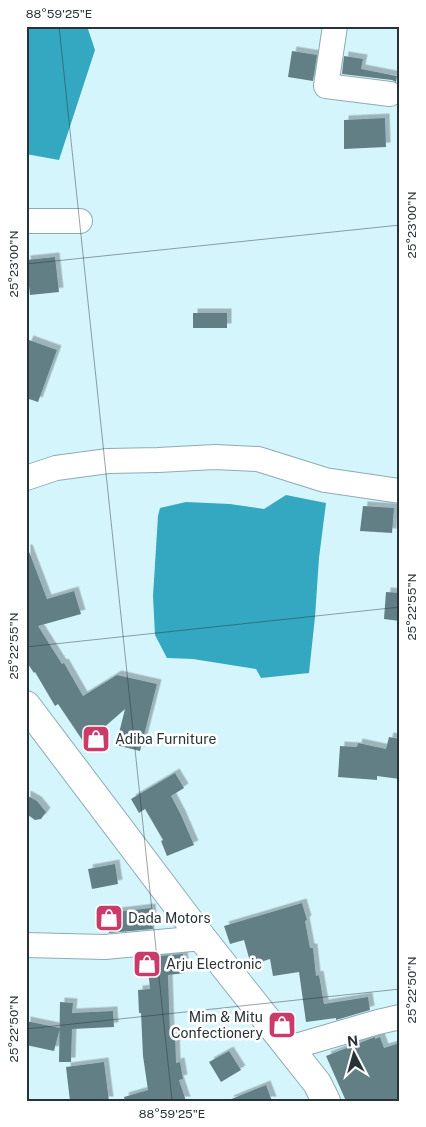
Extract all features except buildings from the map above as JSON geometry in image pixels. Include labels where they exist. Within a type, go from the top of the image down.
[{"type":"main road","points":[[26,705],[202,938],[317,1083],[326,1101]]},
{"type":"street","points":[[335,26],[326,86],[390,94]]},
{"type":"street","points":[[26,221],[80,221]]},
{"type":"street","points":[[26,478],[56,468],[108,461],[215,457],[258,459],[325,480],[400,490]]},
{"type":"street","points":[[26,945],[106,947],[202,938]]},
{"type":"street","points":[[289,1048],[400,1017]]},
{"type":"water","points":[[26,26],[87,26],[95,50],[59,160],[26,154]]},
{"type":"water","points":[[286,495],[326,503],[309,673],[261,678],[256,669],[193,659],[167,658],[155,635],[153,596],[160,508],[186,502],[230,504],[264,509]]},
{"type":"place","name":"Adiba Furniture","points":[[96,739]]},
{"type":"place","name":"Dada Motors","points":[[109,918]]},
{"type":"place","name":"Arju Electronic","points":[[147,964]]},
{"type":"place","name":"Mim & Mitu Confectionery","points":[[282,1025]]}]
